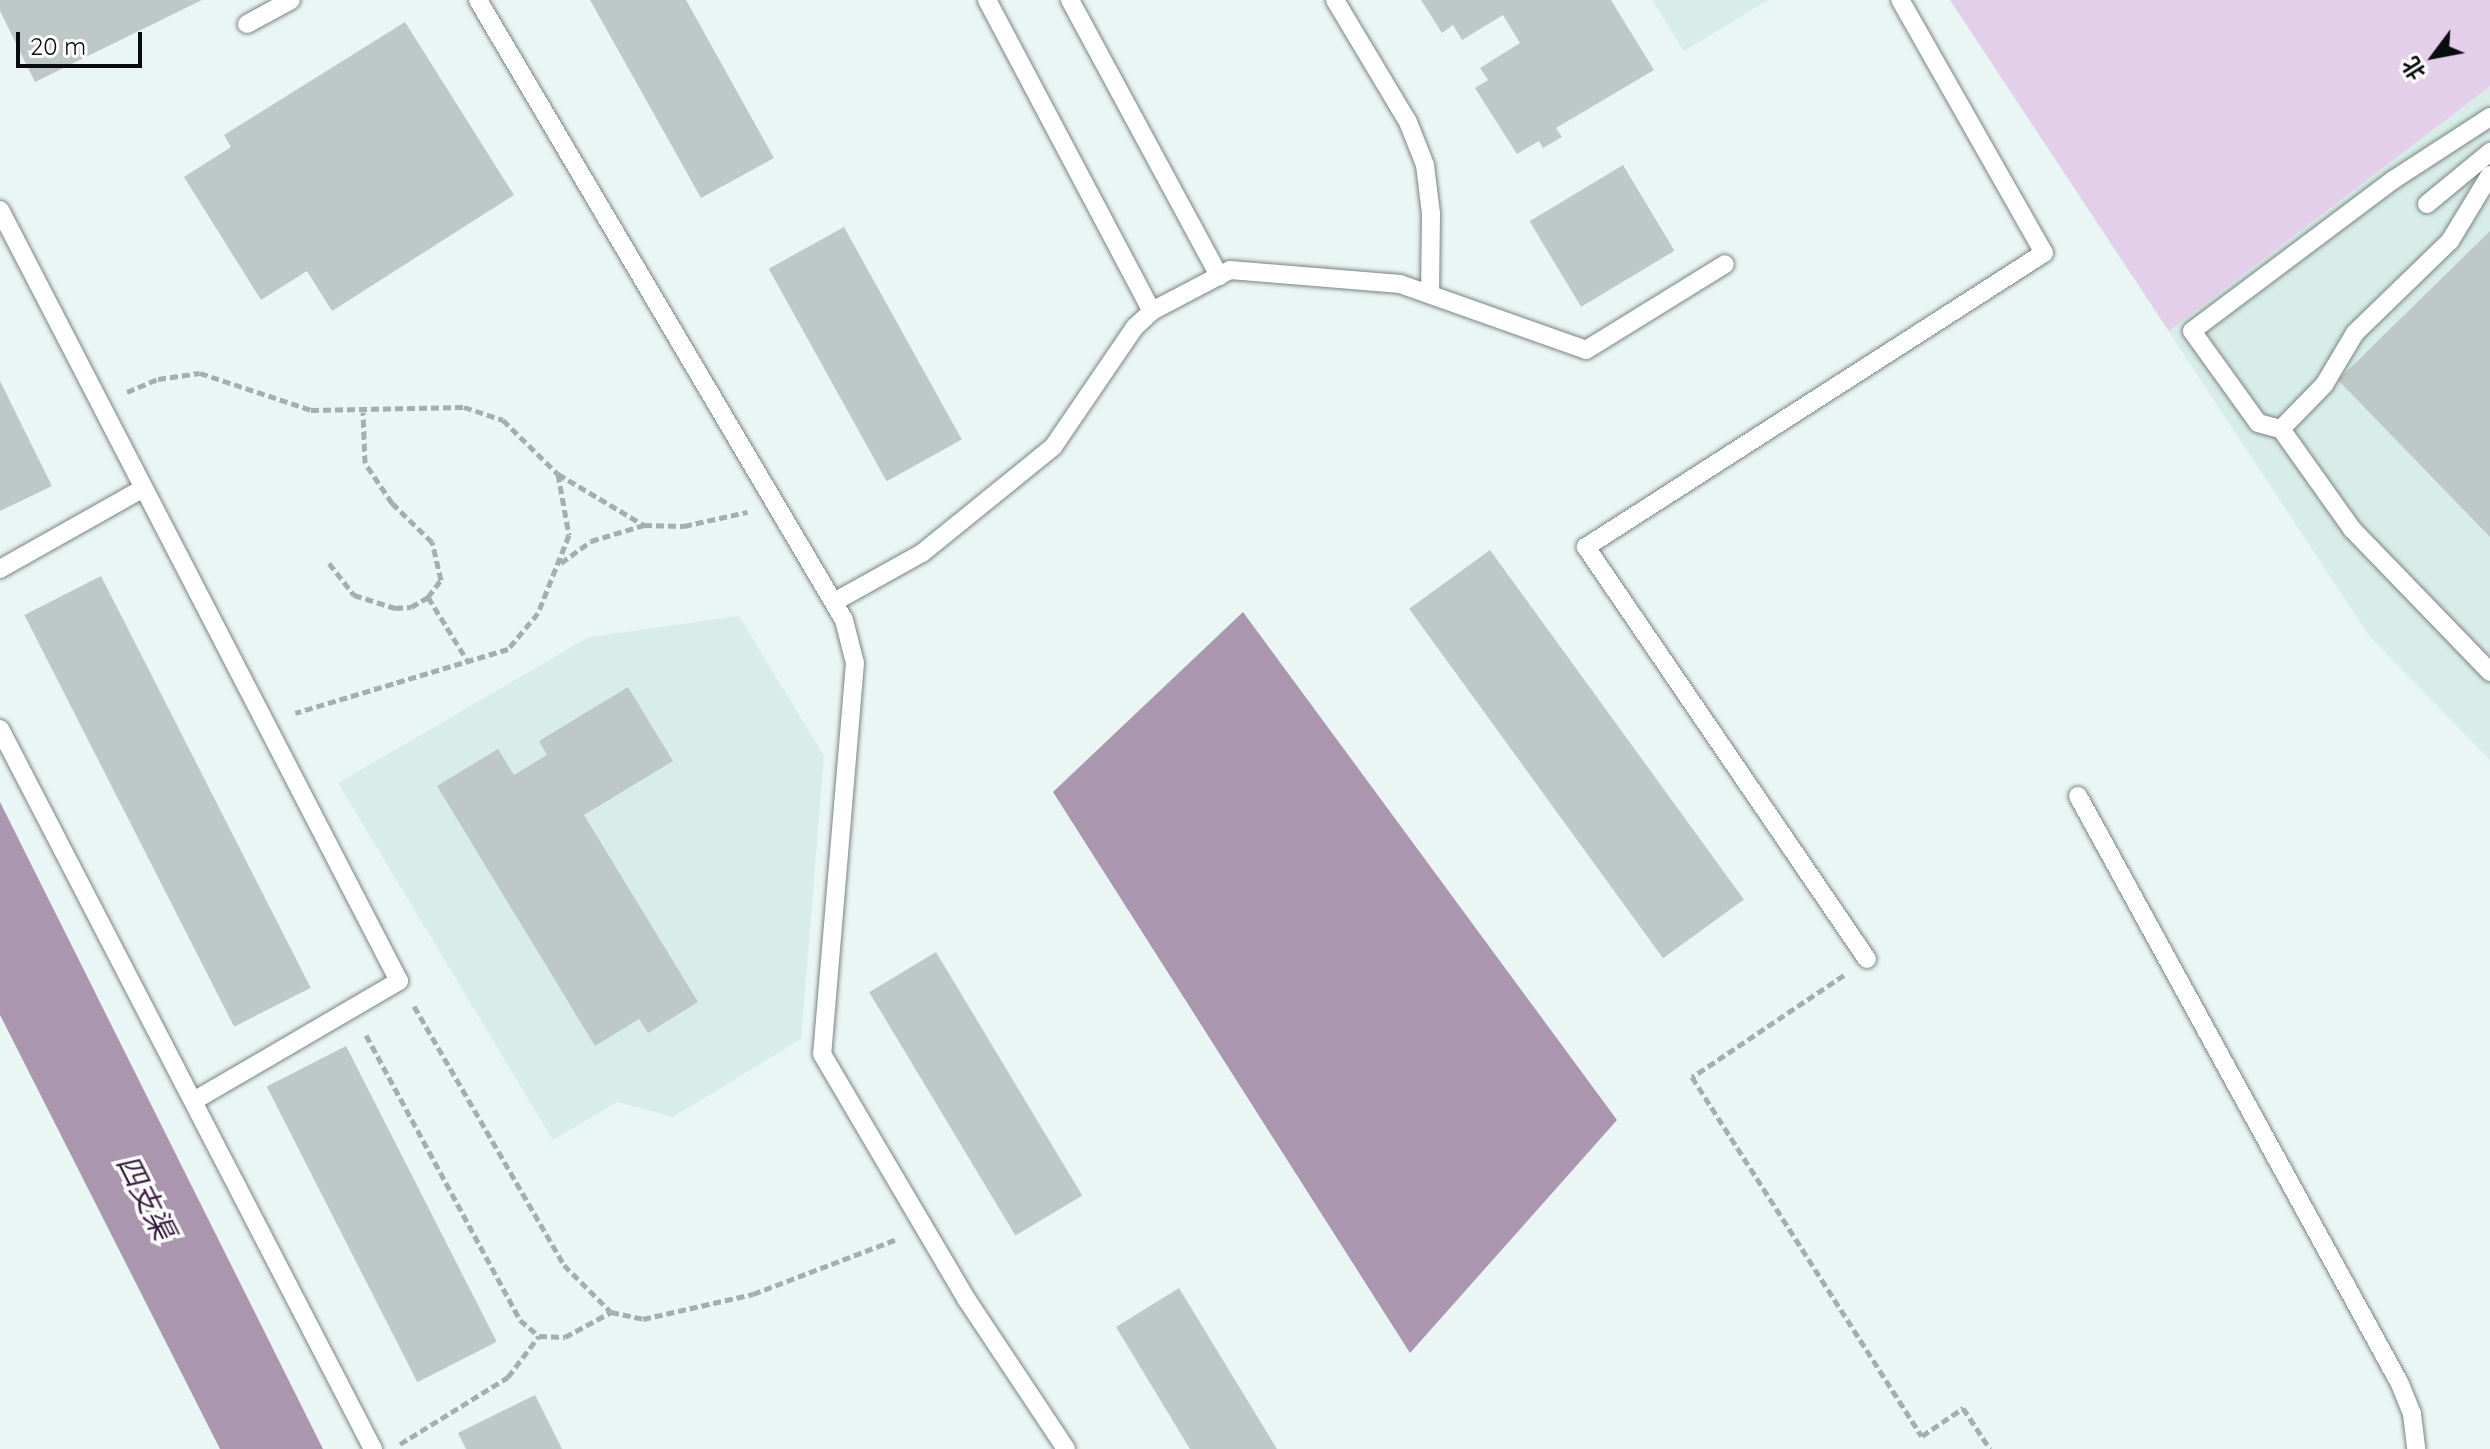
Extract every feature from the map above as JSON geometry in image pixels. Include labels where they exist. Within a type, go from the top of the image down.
[{"type":"lane","points":[[247,24],[291,0]]},
{"type":"lane","points":[[478,0],[834,602],[852,638],[855,663],[822,1054],[924,1228],[1066,1449]]},
{"type":"lane","points":[[987,0],[1152,311]]},
{"type":"lane","points":[[1070,0],[1219,276]]},
{"type":"lane","points":[[1335,0],[1408,122],[1425,165],[1431,214],[1430,293]]},
{"type":"lane","points":[[1867,959],[1586,547],[2044,253],[1900,0]]},
{"type":"lane","points":[[2490,117],[2393,180],[2192,331],[2258,423],[2281,429],[2352,529],[2490,672]]},
{"type":"lane","points":[[2427,204],[2490,152]]},
{"type":"lane","points":[[2281,429],[2324,385],[2355,333],[2450,241],[2490,175]]},
{"type":"lane","points":[[0,210],[399,981],[194,1101]]},
{"type":"lane","points":[[834,602],[922,553],[1053,447],[1097,389],[1116,350],[1152,311],[1230,270],[1262,270],[1400,284],[1586,350],[1725,264]]},
{"type":"lane","points":[[0,569],[144,488]]},
{"type":"lane","points":[[0,729],[373,1449]]},
{"type":"lane","points":[[2078,796],[2400,1384],[2412,1414],[2416,1449]]},
{"type":"path","points":[[100,402],[158,379],[200,373],[311,410],[363,412],[464,407],[503,420],[558,474],[644,525]]},
{"type":"path","points":[[329,563],[354,595],[373,604],[411,607],[428,597],[441,580],[440,559],[422,528],[392,503],[365,463],[363,412]]},
{"type":"path","points":[[266,723],[387,682],[469,663],[508,649],[527,632],[560,564],[569,535],[558,474]]},
{"type":"path","points":[[560,564],[591,541],[644,525],[721,520],[774,501]]},
{"type":"path","points":[[428,597],[469,663]]},
{"type":"path","points":[[1867,959],[1692,1077],[1922,1436],[1963,1408],[1990,1449]]},
{"type":"path","points":[[399,981],[564,1265],[611,1312],[643,1319],[753,1294],[924,1228]]},
{"type":"path","points":[[352,1009],[508,1306],[539,1336],[565,1337],[611,1312]]},
{"type":"path","points":[[391,1449],[508,1377],[539,1336]]},
{"type":"shaded area","points":[[1652,0],[1768,0],[1684,51]]},
{"type":"shaded area","points":[[1950,0],[2490,0],[2490,760],[2370,637]]},
{"type":"shaded area","points":[[1950,0],[2490,0],[2490,86],[2169,331]]},
{"type":"shaded area","points":[[739,616],[824,756],[801,1039],[673,1117],[617,1102],[553,1140],[338,783],[589,637]]},
{"type":"water","points":[[1243,612],[1617,1120],[1410,1353],[1053,792]]},
{"type":"water","name":"四支渠","points":[[0,802],[323,1449],[220,1449],[0,1015]]},
{"type":"building","points":[[0,0],[202,0],[35,82],[0,11]]},
{"type":"building","points":[[590,0],[686,0],[774,158],[701,198]]},
{"type":"building","points":[[1421,0],[1611,0],[1654,70],[1556,128],[1562,137],[1543,148],[1539,141],[1517,154],[1475,88],[1488,80],[1480,68],[1520,43],[1503,15],[1462,40],[1453,25],[1442,33]]},
{"type":"building","points":[[405,22],[514,195],[332,311],[307,271],[261,300],[184,177],[231,147],[224,135]]},
{"type":"building","points":[[1623,165],[1675,251],[1581,307],[1530,221]]},
{"type":"building","points":[[844,227],[962,440],[887,481],[769,269]]},
{"type":"building","points":[[2490,231],[2490,537],[2338,380]]},
{"type":"building","points":[[0,381],[52,486],[0,511]]},
{"type":"building","points":[[1490,550],[1744,899],[1663,958],[1409,609]]},
{"type":"building","points":[[101,576],[311,988],[234,1027],[24,615]]},
{"type":"building","points":[[628,687],[673,761],[584,815],[698,1002],[648,1033],[639,1019],[595,1046],[437,786],[498,749],[514,775],[547,755],[539,741]]},
{"type":"building","points":[[936,952],[1082,1195],[1015,1236],[869,992]]},
{"type":"building","points":[[346,1046],[497,1342],[417,1382],[267,1086]]},
{"type":"building","points":[[1179,1288],[1277,1449],[1190,1449],[1116,1327]]},
{"type":"building","points":[[535,1395],[562,1449],[466,1449],[458,1433]]}]
